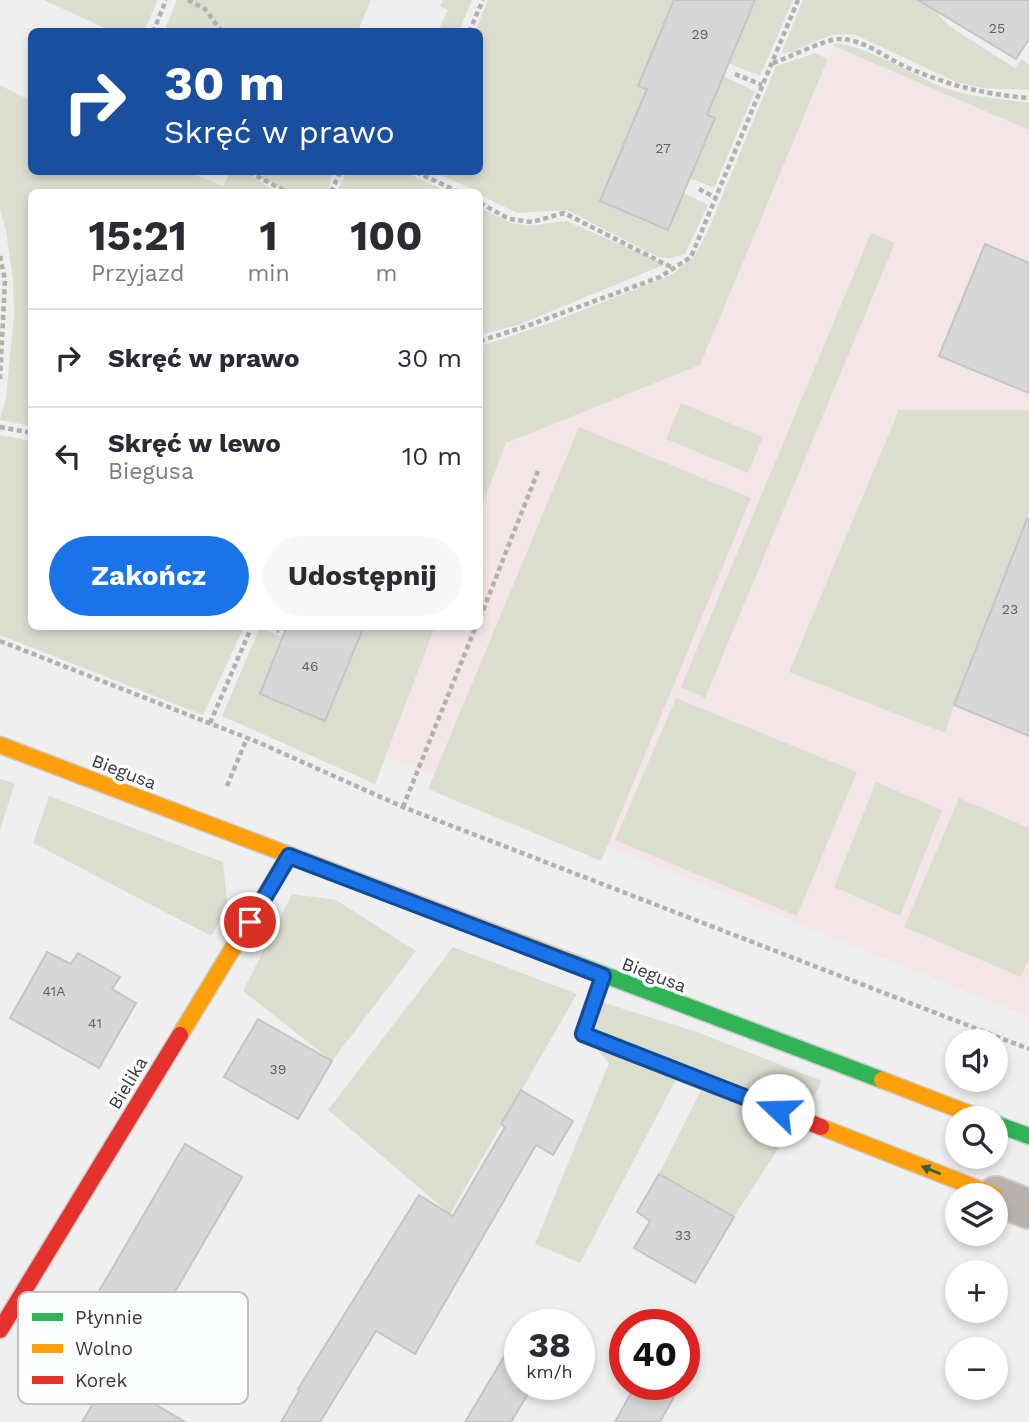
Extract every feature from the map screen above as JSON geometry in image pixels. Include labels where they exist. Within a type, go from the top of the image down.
[{"type":"street","name":"Biegusa","points":[[0,745],[949,1106]]},
{"type":"street","name":"Bielika","points":[[23,1292],[289,856]]},
{"type":"street","points":[[603,976],[583,1034],[962,1183]]},
{"type":"street","points":[[1008,1128],[1029,1136]]},
{"type":"street","points":[[1008,1201],[1029,1209]]},
{"type":"street","name":"Bielika","points":[[0,1330],[18,1300]]},
{"type":"path","points":[[155,28],[166,0]]},
{"type":"path","points":[[188,0],[205,9],[219,28]]},
{"type":"path","points":[[471,28],[483,0]]},
{"type":"path","points":[[483,340],[660,277],[691,257],[798,0]]},
{"type":"path","points":[[772,63],[840,39],[868,46],[902,65],[973,92],[1029,98]]},
{"type":"path","points":[[735,74],[762,85]]},
{"type":"path","points":[[255,175],[281,189]]},
{"type":"path","points":[[422,175],[453,189]]},
{"type":"path","points":[[699,189],[716,198]]},
{"type":"path","points":[[483,205],[509,219],[532,222],[564,213],[674,268]]},
{"type":"path","points":[[0,256],[5,280],[0,379]]},
{"type":"path","points":[[0,427],[28,432]]},
{"type":"path","points":[[483,610],[538,471]]},
{"type":"path","points":[[210,723],[250,630]]},
{"type":"path","points":[[403,807],[474,630]]},
{"type":"path","points":[[0,641],[247,738],[403,807],[1029,1049]]},
{"type":"path","points":[[226,789],[247,738]]},
{"type":"shaded area","points":[[44,0],[158,0],[145,28],[105,28]]},
{"type":"shaded area","points":[[177,0],[371,0],[359,28],[165,28]]},
{"type":"shaded area","points":[[443,0],[472,0],[460,28],[439,28],[448,10],[440,6]]},
{"type":"shaded area","points":[[488,0],[674,0],[639,86],[647,90],[601,201],[668,230],[684,193],[708,205],[685,254],[671,258],[658,257],[567,210],[517,213],[483,196],[483,189],[473,189],[440,175],[483,175],[483,28],[476,28]]},
{"type":"shaded area","points":[[755,0],[793,0],[760,76],[728,63]]},
{"type":"shaded area","points":[[803,0],[933,0],[938,14],[949,26],[1015,68],[1021,59],[1029,64],[1029,90],[982,88],[956,82],[854,34],[832,35],[795,52],[783,53]]},
{"type":"shaded area","points":[[835,43],[863,50],[945,88],[976,96],[1029,103],[1029,130],[834,46]]},
{"type":"shaded area","points":[[834,46],[1029,130],[1029,1017],[386,756],[434,630],[483,630],[483,503],[506,443],[700,365]]},
{"type":"shaded area","points":[[815,53],[828,59],[700,365],[506,443],[483,503],[483,345],[553,322],[671,275],[694,257],[707,233],[776,66]]},
{"type":"shaded area","points":[[723,76],[755,91],[714,188],[690,178],[715,118],[707,115]]},
{"type":"shaded area","points":[[0,85],[28,99],[28,175],[196,175],[223,186],[228,175],[251,175],[272,189],[28,189],[28,425],[0,420],[6,398],[14,315],[13,280],[0,209]]},
{"type":"shaded area","points":[[255,175],[332,175],[329,189],[281,189]]},
{"type":"shaded area","points":[[345,175],[411,175],[442,189],[338,189]]},
{"type":"shaded area","points":[[483,209],[511,223],[528,226],[566,221],[666,264],[518,325],[483,334]]},
{"type":"shaded area","points":[[871,233],[895,243],[705,698],[681,687]]},
{"type":"shaded area","points":[[681,403],[763,437],[748,473],[666,439]]},
{"type":"shaded area","points":[[899,410],[1029,410],[1029,513],[945,733],[789,672]]},
{"type":"shaded area","points":[[579,427],[751,498],[601,861],[428,789]]},
{"type":"shaded area","points":[[0,435],[28,440],[28,630],[243,630],[203,715],[0,635]]},
{"type":"shaded area","points":[[259,630],[266,630],[283,638],[325,721],[363,630],[434,630],[375,784],[222,716]]},
{"type":"shaded area","points":[[676,698],[857,772],[797,916],[615,840]]},
{"type":"shaded area","points":[[0,779],[15,783],[0,830]]},
{"type":"shaded area","points":[[876,782],[942,810],[900,916],[834,887]]},
{"type":"shaded area","points":[[49,796],[223,862],[228,909],[211,936],[33,843]]},
{"type":"shaded area","points":[[959,798],[1029,828],[1029,959],[1021,977],[904,927]]},
{"type":"shaded area","points":[[292,894],[336,900],[416,951],[332,1061],[243,991]]},
{"type":"shaded area","points":[[453,947],[577,994],[450,1214],[328,1110]]},
{"type":"shaded area","points":[[595,1000],[697,1032],[822,1081],[802,1119],[788,1134],[734,1217],[659,1174],[705,1082],[680,1072],[580,1263],[535,1244],[609,1063],[583,1034]]},
{"type":"building","points":[[674,0],[755,0],[707,115],[715,118],[668,230],[600,201],[647,89],[638,86]]},
{"type":"building","points":[[918,0],[1029,0],[1029,39],[1016,59]]},
{"type":"building","points":[[985,244],[1029,263],[1029,393],[939,356]]},
{"type":"building","points":[[1029,519],[1029,736],[954,705]]},
{"type":"building","points":[[285,630],[362,630],[325,721],[260,694]]},
{"type":"building","points":[[47,952],[71,964],[78,953],[120,977],[112,989],[136,1003],[99,1068],[10,1018]]},
{"type":"building","points":[[258,1019],[332,1061],[298,1119],[224,1077]]},
{"type":"building","points":[[521,1090],[573,1121],[553,1155],[536,1145],[415,1354],[376,1331],[320,1422],[281,1422],[298,1389],[419,1195],[453,1216],[505,1127],[501,1124]]},
{"type":"building","points":[[185,1144],[242,1177],[175,1292],[98,1292]]},
{"type":"building","points":[[659,1174],[734,1217],[695,1283],[634,1248],[650,1221],[637,1212]]},
{"type":"building","points":[[504,1357],[504,1400],[524,1400],[511,1422],[465,1422]]},
{"type":"building","points":[[627,1400],[672,1400],[660,1422],[615,1422]]},
{"type":"building","points":[[93,1404],[155,1404],[185,1422],[82,1422]]},
{"type":"traffic: fast","points":[[568,961],[882,1080]]},
{"type":"traffic: fast","points":[[1008,1128],[1029,1136]]},
{"type":"traffic: slow","points":[[0,745],[568,961]]},
{"type":"traffic: slow","points":[[180,1035],[289,856]]},
{"type":"traffic: slow","points":[[882,1080],[950,1106]]},
{"type":"traffic: slow","points":[[821,1127],[963,1183]]},
{"type":"traffic: jam","points":[[603,976],[583,1034],[821,1127]]},
{"type":"traffic: jam","points":[[23,1292],[180,1035]]},
{"type":"traffic: jam","points":[[0,1330],[18,1300]]},
{"type":"route","points":[[250,922],[289,856],[603,976],[583,1034],[778,1110]]}]
